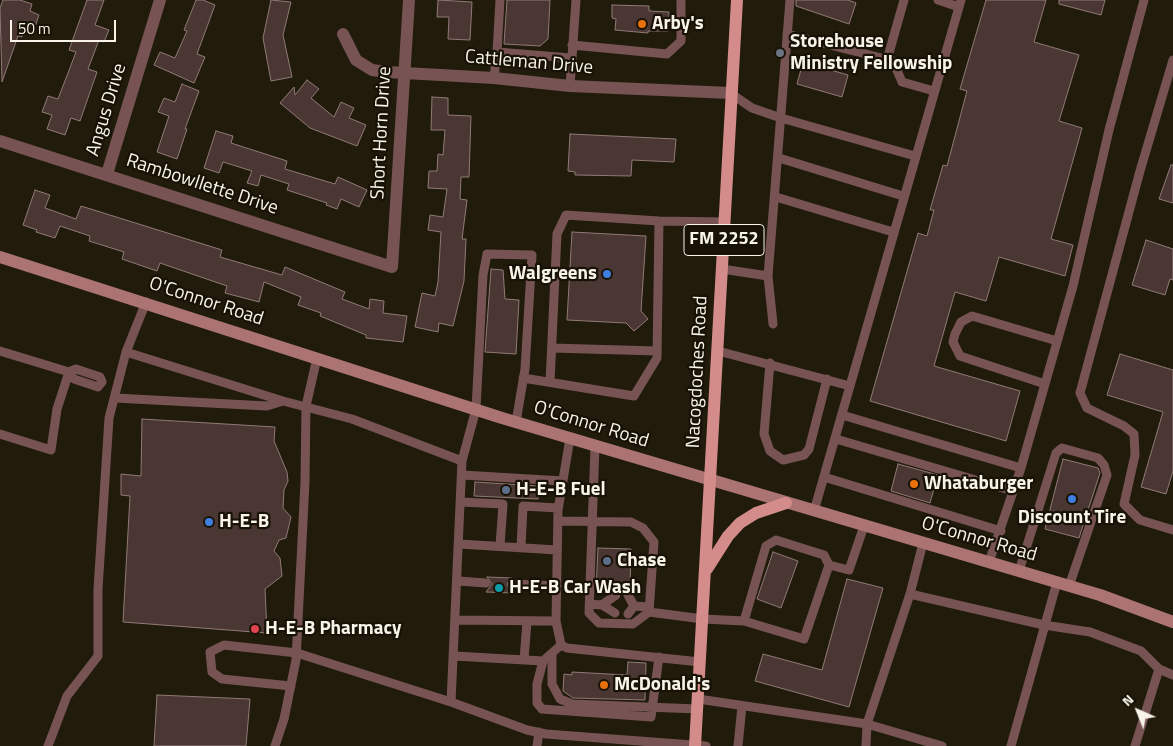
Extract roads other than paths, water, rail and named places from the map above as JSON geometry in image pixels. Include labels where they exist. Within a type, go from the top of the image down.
[{"type":"main road","name":"Nacogdoches Road","points":[[699,746],[697,704],[711,481],[730,94],[737,0]]},
{"type":"main road","name":"O'Connor Road","points":[[0,257],[146,302],[516,422],[1117,600],[1173,622]]},
{"type":"main road","points":[[706,571],[728,536],[740,523],[756,514],[786,502]]},
{"type":"street","name":"Angus Drive","points":[[107,174],[160,0]]},
{"type":"street","name":"Short Horn Drive","points":[[392,267],[408,0]]},
{"type":"street","name":"Cattleman Drive","points":[[343,34],[356,60],[372,70],[494,78],[570,86],[730,94]]},
{"type":"street","name":"Rambowllette Drive","points":[[0,141],[392,267]]},
{"type":"lane","points":[[494,78],[500,0]]},
{"type":"lane","points":[[570,86],[576,0]]},
{"type":"lane","points":[[572,45],[667,54],[681,41],[681,0]]},
{"type":"lane","points":[[772,324],[768,276],[776,197],[780,118],[790,0]]},
{"type":"lane","points":[[887,60],[904,0]]},
{"type":"lane","points":[[814,511],[960,3],[938,0]]},
{"type":"lane","points":[[989,562],[1021,468],[1074,286],[1109,130],[1144,0]]},
{"type":"lane","points":[[787,34],[887,60],[892,62],[902,82],[934,92]]},
{"type":"lane","points":[[497,52],[571,58]]},
{"type":"lane","points":[[1173,60],[1140,171],[1080,393],[1087,408],[1124,426],[1134,434],[1136,455],[1124,504],[1140,520],[1173,530]]},
{"type":"lane","points":[[730,94],[752,108],[780,118],[915,156]]},
{"type":"lane","points":[[779,158],[903,196]]},
{"type":"lane","points":[[776,197],[893,232]]},
{"type":"lane","points":[[550,382],[557,234],[566,215],[659,221],[725,222]]},
{"type":"lane","points":[[523,378],[634,396],[657,358],[659,221]]},
{"type":"lane","points":[[451,702],[462,461],[476,409],[483,276],[487,254],[532,255],[523,378],[516,422]]},
{"type":"lane","points":[[722,269],[768,276]]},
{"type":"lane","points":[[48,746],[67,696],[98,656],[98,589],[109,418],[126,352],[146,302]]},
{"type":"lane","points":[[1045,384],[960,356],[953,342],[955,334],[961,322],[972,316],[1057,342]]},
{"type":"lane","points":[[552,348],[657,351]]},
{"type":"lane","points":[[0,351],[68,372],[76,369],[100,377],[102,382],[118,384]]},
{"type":"lane","points":[[718,351],[850,386]]},
{"type":"lane","points":[[126,352],[283,401],[352,419],[462,461]]},
{"type":"lane","points":[[275,746],[284,720],[297,653],[305,482],[306,406],[317,358]]},
{"type":"lane","points":[[770,364],[764,434],[770,451],[783,460],[804,455],[809,449],[828,379]]},
{"type":"lane","points":[[0,434],[51,450],[57,409],[68,372]]},
{"type":"lane","points":[[115,398],[267,406],[283,401]]},
{"type":"lane","points":[[842,415],[1021,468]]},
{"type":"lane","points":[[561,645],[556,621],[558,508],[570,438]]},
{"type":"lane","points":[[836,439],[1013,491]]},
{"type":"lane","points":[[558,521],[593,522],[631,522],[643,528],[654,542],[649,610],[633,624],[599,623],[589,613],[593,522],[595,446]]},
{"type":"lane","points":[[1011,746],[1044,625],[1063,584],[1107,475],[1104,465],[1098,458],[1062,448],[1056,453],[1019,571]]},
{"type":"lane","points":[[462,475],[488,479],[563,481]]},
{"type":"lane","points":[[824,477],[1001,531]]},
{"type":"lane","points":[[461,502],[476,499],[503,501],[500,546]]},
{"type":"lane","points":[[521,548],[523,502],[558,508]]},
{"type":"lane","points":[[829,565],[849,570],[864,526]]},
{"type":"lane","points":[[628,595],[630,608],[703,619],[744,621],[804,639],[829,565],[824,555],[776,540],[766,546],[744,621]]},
{"type":"lane","points":[[866,746],[868,724],[910,594],[923,543]]},
{"type":"lane","points":[[459,544],[557,550]]},
{"type":"lane","points":[[458,581],[486,583]]},
{"type":"lane","points":[[513,584],[557,586]]},
{"type":"lane","points":[[910,594],[1044,625],[1090,632],[1141,651],[1160,669],[1173,675]]},
{"type":"lane","points":[[602,605],[616,595]]},
{"type":"lane","points":[[590,604],[615,609]]},
{"type":"lane","points":[[456,620],[556,621]]},
{"type":"lane","points":[[524,660],[527,621]]},
{"type":"lane","points":[[561,645],[543,661],[537,684],[537,703],[542,709],[651,717],[654,708],[659,657]]},
{"type":"lane","points":[[561,645],[567,648],[700,662]]},
{"type":"lane","points":[[291,686],[222,679],[212,672],[210,652],[224,646],[297,653],[539,732],[635,743],[699,746]]},
{"type":"lane","points":[[552,653],[552,684],[560,700],[572,704],[654,708],[697,704],[742,706],[868,724],[942,746]]},
{"type":"lane","points":[[454,656],[543,661]]},
{"type":"lane","points":[[1135,746],[1160,669]]},
{"type":"lane","points":[[738,746],[742,706]]},
{"type":"lane","points":[[538,746],[539,732]]},
{"type":"place","name":"Arby's","points":[[642,24]]},
{"type":"place","name":"Storehouse Ministry Fellowship","points":[[780,53]]},
{"type":"place","name":"Walgreens","points":[[607,274]]},
{"type":"place","name":"Whataburger","points":[[914,484]]},
{"type":"place","name":"H-E-B Fuel","points":[[506,490]]},
{"type":"place","name":"Discount Tire","points":[[1072,499]]},
{"type":"place","name":"H-E-B","points":[[209,522]]},
{"type":"place","name":"Chase","points":[[607,561]]},
{"type":"place","name":"H-E-B Car Wash","points":[[499,588]]},
{"type":"place","name":"H-E-B Pharmacy","points":[[255,629]]},
{"type":"place","name":"McDonald's","points":[[604,685]]}]
